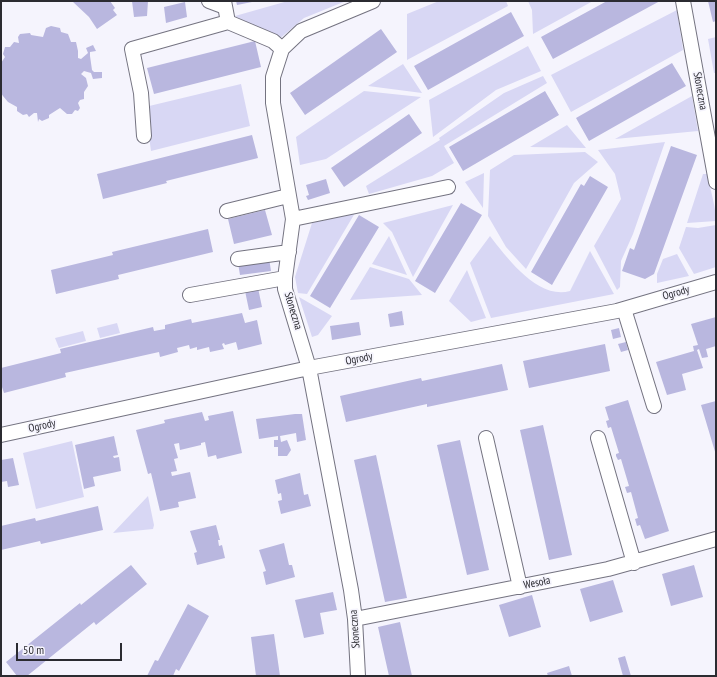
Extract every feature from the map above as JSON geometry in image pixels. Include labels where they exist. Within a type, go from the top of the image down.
[{"type":"street","points":[[209,1],[224,4],[228,22]]},
{"type":"street","name":"Słoneczna","points":[[358,676],[356,619],[309,368],[286,289],[285,278],[293,219],[273,103],[273,77],[282,49],[301,31],[373,1]]},
{"type":"street","name":"Słoneczna","points":[[683,1],[711,121],[716,182]]},
{"type":"street","points":[[144,136],[141,93],[132,49],[228,22],[273,41],[282,49]]},
{"type":"street","points":[[293,219],[448,187]]},
{"type":"street","points":[[227,211],[288,196]]},
{"type":"street","points":[[238,258],[289,252]]},
{"type":"street","points":[[190,295],[285,278]]},
{"type":"street","name":"Ogrody","points":[[1,435],[309,368],[624,309],[716,282]]},
{"type":"street","points":[[624,309],[654,406]]},
{"type":"street","points":[[486,438],[520,587]]},
{"type":"street","points":[[598,438],[634,562]]},
{"type":"street","name":"Wesoła","points":[[356,619],[520,587],[634,562],[716,539]]},
{"type":"shaded area","points":[[288,1],[346,1],[304,18],[278,40],[235,16]]},
{"type":"shaded area","points":[[439,1],[506,1],[508,6],[407,60],[407,14]]},
{"type":"shaded area","points":[[528,1],[593,1],[533,34],[532,10]]},
{"type":"shaded area","points":[[677,10],[683,50],[571,112],[551,75]]},
{"type":"shaded area","points":[[716,37],[716,73],[714,73],[708,39]]},
{"type":"shaded area","points":[[528,46],[541,71],[496,90],[433,137],[429,100]]},
{"type":"shaded area","points":[[403,64],[422,93],[368,86]]},
{"type":"shaded area","points":[[543,76],[547,83],[444,146],[454,163],[432,176],[369,194],[366,186],[440,140],[439,138],[504,93]]},
{"type":"shaded area","points":[[241,84],[250,126],[151,151],[145,107]]},
{"type":"shaded area","points":[[364,91],[421,97],[326,159],[300,165],[296,137]]},
{"type":"shaded area","points":[[692,96],[698,131],[615,139]]},
{"type":"shaded area","points":[[567,125],[586,148],[530,147]]},
{"type":"shaded area","points":[[665,142],[633,234],[621,261],[620,287],[617,290],[594,246],[621,199],[615,174],[598,150]]},
{"type":"shaded area","points":[[585,152],[598,162],[574,183],[526,269],[506,247],[488,216],[490,170],[514,155]]},
{"type":"shaded area","points":[[484,173],[483,208],[465,182]]},
{"type":"shaded area","points":[[703,174],[708,174],[716,221],[687,223]]},
{"type":"shaded area","points":[[453,205],[413,277],[392,232],[383,223]]},
{"type":"shaded area","points":[[355,213],[307,294],[298,293],[295,277],[312,223]]},
{"type":"shaded area","points":[[716,225],[716,267],[694,274],[679,248],[686,227],[698,228]]},
{"type":"shaded area","points":[[389,236],[407,275],[372,264]]},
{"type":"shaded area","points":[[490,236],[524,275],[546,289],[558,292],[570,291],[590,251],[614,294],[491,318],[470,263]]},
{"type":"shaded area","points":[[677,254],[689,276],[657,283],[657,274],[663,259]]},
{"type":"shaded area","points":[[370,267],[409,279],[422,295],[350,300]]},
{"type":"shaded area","points":[[467,270],[486,318],[471,322],[449,301]]},
{"type":"shaded area","points":[[299,297],[332,316],[318,335],[312,337]]},
{"type":"shaded area","points":[[117,323],[120,333],[100,338],[97,328]]},
{"type":"shaded area","points":[[83,331],[86,341],[59,348],[55,338]]},
{"type":"shaded area","points":[[72,441],[84,497],[36,509],[23,453]]},
{"type":"shaded area","points":[[148,496],[154,525],[153,529],[113,533]]},
{"type":"building","points":[[72,1],[110,1],[115,8],[113,10],[117,15],[97,29],[89,17]]},
{"type":"building","points":[[132,1],[148,1],[147,16],[134,17]]},
{"type":"building","points":[[236,1],[252,1],[252,2],[237,5]]},
{"type":"building","points":[[607,1],[660,1],[553,59],[541,37]]},
{"type":"building","points":[[708,1],[716,1],[716,21],[713,22]]},
{"type":"building","points":[[185,2],[187,17],[166,23],[164,7]]},
{"type":"building","points":[[511,12],[524,36],[428,90],[414,66]]},
{"type":"building","points":[[51,26],[60,28],[61,32],[68,34],[71,42],[76,42],[78,58],[81,59],[88,53],[86,48],[93,45],[96,51],[90,52],[92,70],[94,72],[102,72],[102,78],[93,79],[91,73],[84,71],[81,74],[86,78],[88,86],[84,92],[84,99],[80,100],[78,103],[80,108],[78,111],[75,110],[72,114],[67,114],[60,108],[49,115],[49,118],[42,121],[39,119],[38,122],[37,113],[34,113],[29,117],[27,114],[23,115],[17,111],[17,107],[8,102],[1,93],[1,63],[5,57],[3,54],[5,47],[10,47],[14,42],[19,43],[18,37],[20,34],[30,33],[31,35],[43,37],[46,28]]},
{"type":"building","points":[[381,29],[397,52],[305,115],[290,93]]},
{"type":"building","points":[[255,41],[261,67],[154,94],[147,68]]},
{"type":"building","points":[[672,63],[686,86],[589,141],[576,118]]},
{"type":"building","points":[[545,91],[559,115],[463,171],[449,147]]},
{"type":"building","points":[[409,114],[422,133],[344,187],[331,168]]},
{"type":"building","points":[[252,135],[258,158],[166,181],[167,183],[103,199],[97,174]]},
{"type":"building","points":[[671,146],[697,155],[654,274],[645,279],[622,271],[630,248],[634,250]]},
{"type":"building","points":[[590,176],[608,187],[552,285],[531,272],[581,184],[584,186]]},
{"type":"building","points":[[326,179],[330,193],[308,200],[306,196],[309,195],[306,185]]},
{"type":"building","points":[[461,203],[482,215],[435,293],[415,281]]},
{"type":"building","points":[[265,210],[272,235],[234,244],[228,219]]},
{"type":"building","points":[[359,215],[379,227],[330,308],[310,296]]},
{"type":"building","points":[[208,229],[213,252],[118,275],[119,279],[56,294],[51,270],[113,255],[112,252]]},
{"type":"building","points":[[269,258],[271,271],[240,275],[238,263]]},
{"type":"building","points":[[258,288],[262,307],[249,310],[245,291]]},
{"type":"building","points":[[402,311],[404,325],[390,327],[388,314]]},
{"type":"building","points":[[242,313],[245,323],[257,320],[262,344],[238,350],[236,342],[225,345],[224,343],[222,344],[224,349],[210,352],[209,347],[197,350],[197,347],[190,349],[189,345],[177,348],[178,352],[160,357],[159,352],[65,373],[66,377],[4,393],[1,384],[1,368],[61,353],[60,349],[153,327],[154,331],[165,329],[165,325],[191,319],[192,323]]},
{"type":"building","points":[[716,317],[716,346],[706,349],[708,357],[702,358],[699,349],[697,350],[703,368],[682,374],[686,390],[667,395],[656,362],[694,351],[693,346],[698,345],[691,324]]},
{"type":"building","points":[[359,322],[361,335],[332,340],[330,326]]},
{"type":"building","points":[[619,328],[621,337],[613,339],[611,330]]},
{"type":"building","points":[[626,342],[628,350],[621,352],[618,344]]},
{"type":"building","points":[[605,344],[610,371],[529,388],[523,361]]},
{"type":"building","points":[[502,364],[508,390],[427,407],[427,404],[346,422],[340,396],[421,378],[422,381]]},
{"type":"building","points":[[628,400],[669,531],[645,539],[640,525],[637,526],[635,519],[638,518],[631,492],[627,493],[625,487],[629,486],[621,459],[618,460],[616,456],[616,454],[619,453],[611,427],[608,428],[606,421],[609,420],[605,407]]},
{"type":"building","points":[[716,401],[716,455],[701,405]]},
{"type":"building","points":[[233,411],[242,453],[217,459],[216,455],[208,457],[205,442],[201,443],[201,445],[180,450],[179,443],[174,444],[178,458],[174,459],[177,471],[171,472],[172,476],[190,472],[196,498],[178,502],[179,507],[160,511],[151,473],[148,474],[136,430],[165,423],[164,420],[202,412],[205,421],[209,420],[208,416]]},
{"type":"building","points":[[302,414],[306,440],[297,442],[296,433],[280,436],[281,442],[287,440],[291,450],[287,456],[278,456],[278,447],[274,447],[274,440],[278,440],[278,436],[259,439],[256,419]]},
{"type":"building","points":[[543,425],[572,555],[549,560],[520,430]]},
{"type":"building","points":[[114,436],[118,455],[113,456],[114,458],[119,457],[121,471],[93,477],[95,486],[84,489],[75,445]]},
{"type":"building","points":[[460,440],[489,570],[467,575],[437,445]]},
{"type":"building","points":[[376,455],[407,598],[385,602],[354,460]]},
{"type":"building","points":[[13,458],[19,485],[8,487],[7,481],[1,482],[1,460]]},
{"type":"building","points":[[300,473],[304,495],[308,494],[311,506],[281,514],[278,501],[282,500],[281,493],[278,494],[275,480]]},
{"type":"building","points":[[98,506],[103,530],[41,544],[40,541],[1,550],[1,526],[35,518],[36,521]]},
{"type":"building","points":[[216,525],[220,540],[218,540],[219,546],[222,545],[225,558],[197,565],[194,553],[197,552],[190,531]]},
{"type":"building","points":[[284,543],[289,565],[292,565],[295,577],[266,585],[263,572],[266,571],[259,550]]},
{"type":"building","points":[[131,565],[147,584],[96,625],[94,622],[27,676],[17,676],[6,662],[80,603],[81,605]]},
{"type":"building","points":[[694,565],[703,597],[671,606],[662,574]]},
{"type":"building","points":[[613,580],[623,612],[590,622],[580,589]]},
{"type":"building","points":[[333,592],[337,610],[320,613],[324,634],[304,638],[295,600]]},
{"type":"building","points":[[532,595],[541,627],[509,637],[499,605]]},
{"type":"building","points":[[188,604],[209,616],[179,671],[176,669],[173,676],[147,676],[155,660],[158,661]]},
{"type":"building","points":[[400,622],[412,676],[389,676],[378,627]]},
{"type":"building","points":[[274,634],[280,676],[256,676],[251,637]]},
{"type":"building","points":[[625,656],[631,676],[623,676],[618,658]]},
{"type":"building","points":[[569,666],[572,676],[548,676],[547,673]]}]
